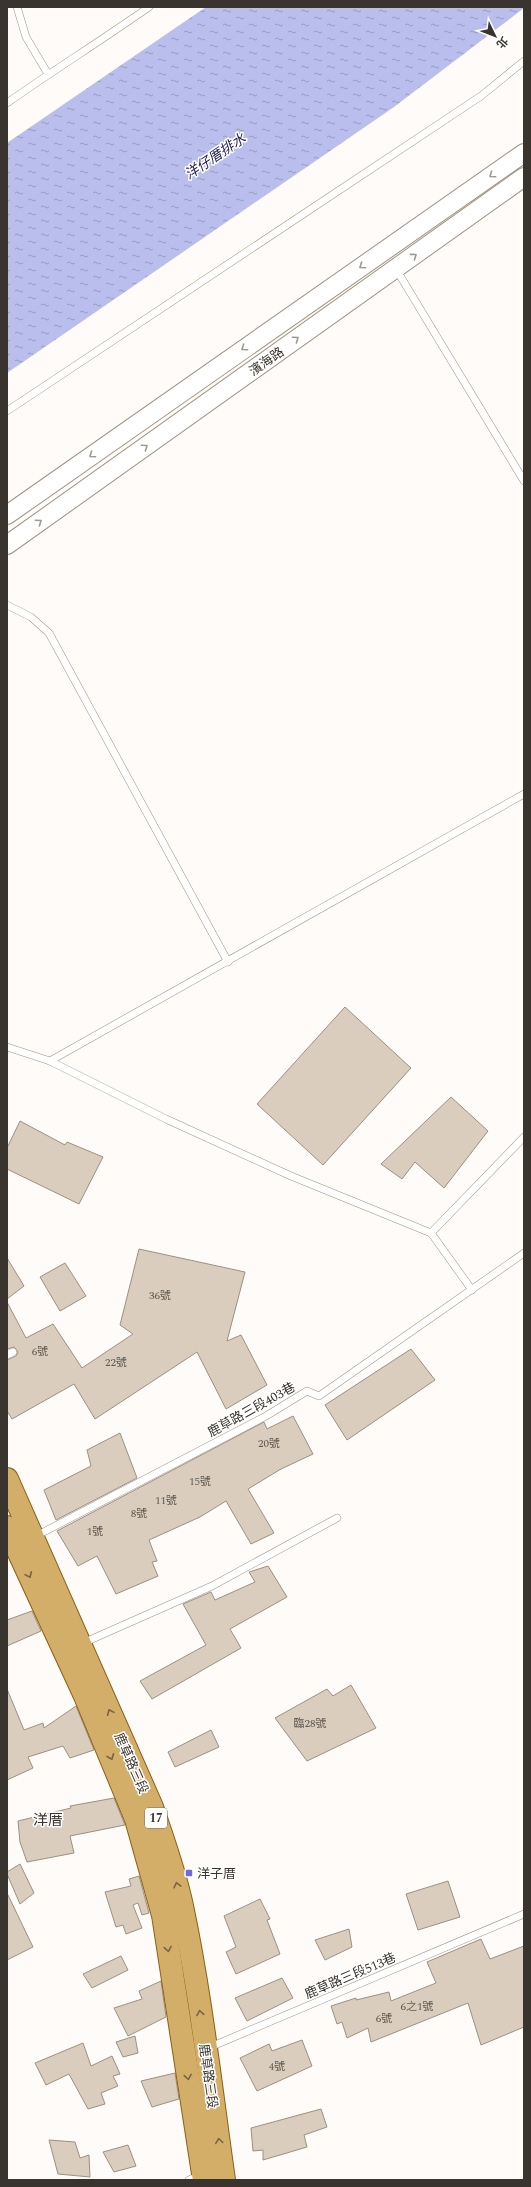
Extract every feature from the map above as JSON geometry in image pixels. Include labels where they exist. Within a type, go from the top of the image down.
[{"type":"main road","name":"鹿草路三段","points":[[7,1480],[24,1542],[136,1819],[182,1906],[195,2051],[199,2178]]},
{"type":"main road","name":"鹿草路三段","points":[[7,1527],[24,1542],[79,1644],[152,1807],[161,1867],[162,1915],[224,2180]]},
{"type":"main road","points":[[162,1915],[182,1906]]},
{"type":"street","name":"濱海路","points":[[7,515],[524,153]]},
{"type":"street","name":"濱海路","points":[[7,545],[524,177]]},
{"type":"lane","points":[[17,7],[26,37],[48,74]]},
{"type":"lane","points":[[7,103],[48,74],[95,45],[149,7]]},
{"type":"lane","points":[[7,411],[481,96],[524,60]]},
{"type":"lane","points":[[396,268],[524,481]]},
{"type":"lane","points":[[7,605],[31,617],[49,633],[228,962]]},
{"type":"lane","points":[[50,1061],[524,794]]},
{"type":"lane","points":[[7,1047],[50,1061],[208,1138],[291,1176],[431,1234],[472,1290]]},
{"type":"lane","points":[[431,1234],[524,1138]]},
{"type":"lane","name":"鹿草路三段403巷","points":[[24,1542],[266,1416],[307,1391],[319,1396],[472,1290],[524,1252]]},
{"type":"lane","points":[[79,1644],[212,1586],[337,1518]]},
{"type":"lane","name":"鹿草路三段513巷","points":[[195,2051],[524,1914]]},
{"type":"water","name":"洋仔厝排水","points":[[206,7],[524,8],[394,107],[7,373],[7,143]]},
{"type":"building","points":[[345,1007],[411,1068],[323,1165],[257,1104]]},
{"type":"building","points":[[451,1097],[488,1131],[444,1188],[415,1162],[402,1179],[381,1164]]},
{"type":"building","points":[[20,1121],[65,1145],[67,1142],[103,1157],[79,1204],[7,1169],[7,1148]]},
{"type":"building","points":[[139,1249],[245,1272],[227,1341],[241,1335],[267,1385],[226,1409],[197,1352],[95,1419],[74,1384],[12,1419],[7,1411],[7,1360],[16,1356],[18,1352],[14,1347],[7,1349],[7,1302],[26,1338],[53,1324],[82,1368],[133,1334],[120,1325]]},
{"type":"building","points":[[7,1258],[24,1286],[7,1299]]},
{"type":"building","points":[[65,1263],[86,1296],[60,1311],[40,1277]]},
{"type":"building","points":[[411,1349],[435,1380],[347,1440],[325,1405]]},
{"type":"building","points":[[293,1416],[313,1454],[281,1469],[248,1489],[274,1533],[251,1544],[226,1501],[200,1517],[149,1540],[157,1561],[152,1562],[158,1576],[116,1594],[97,1556],[78,1566],[57,1531],[264,1422],[267,1429]]},
{"type":"building","points":[[120,1433],[137,1478],[56,1520],[44,1490],[91,1466],[87,1450]]},
{"type":"building","points":[[268,1566],[287,1597],[230,1629],[241,1648],[152,1699],[140,1681],[206,1645],[183,1604],[211,1592],[215,1600],[255,1582],[249,1572]]},
{"type":"building","points":[[32,1611],[41,1631],[7,1646],[7,1620]]},
{"type":"building","points":[[351,1685],[376,1728],[307,1761],[275,1718],[327,1689],[333,1696]]},
{"type":"building","points":[[7,1689],[24,1730],[43,1723],[44,1728],[76,1706],[94,1750],[70,1758],[63,1746],[28,1757],[33,1768],[7,1780]]},
{"type":"building","points":[[211,1730],[219,1747],[175,1767],[168,1752]]},
{"type":"building","points":[[114,1798],[125,1825],[70,1836],[74,1853],[27,1862],[20,1842],[18,1821],[71,1808],[70,1806]]},
{"type":"building","points":[[20,1864],[34,1893],[20,1904],[7,1872]]},
{"type":"building","points":[[139,1876],[149,1913],[142,1915],[138,1903],[133,1905],[142,1928],[126,1934],[123,1925],[116,1927],[105,1892],[131,1886],[129,1879]]},
{"type":"building","points":[[448,1881],[460,1917],[418,1930],[406,1894]]},
{"type":"building","points":[[7,1893],[33,1947],[7,1960]]},
{"type":"building","points":[[260,1899],[270,1919],[267,1920],[280,1954],[236,1974],[226,1952],[236,1947],[224,1916]]},
{"type":"building","points":[[349,1929],[352,1947],[325,1960],[315,1940]]},
{"type":"building","points":[[481,1939],[490,1959],[524,1946],[524,2027],[481,2045],[468,2003],[371,2042],[368,2028],[347,2038],[342,2022],[337,2024],[331,2006],[356,1998],[356,2000],[389,1992],[391,2001],[436,1983],[427,1962]]},
{"type":"building","points":[[121,1956],[128,1970],[92,1988],[83,1974]]},
{"type":"building","points":[[282,1978],[293,1998],[247,2021],[235,1998]]},
{"type":"building","points":[[161,1981],[166,2017],[128,2036],[114,2008],[142,1999],[139,1991]]},
{"type":"building","points":[[135,2036],[138,2053],[123,2057],[116,2042]]},
{"type":"building","points":[[302,2040],[312,2066],[257,2091],[240,2058],[269,2044],[272,2051]]},
{"type":"building","points":[[83,2043],[91,2066],[112,2056],[120,2074],[113,2076],[118,2086],[101,2093],[105,2104],[88,2109],[69,2074],[46,2085],[35,2063]]},
{"type":"building","points":[[175,2073],[179,2099],[152,2107],[141,2081]]},
{"type":"building","points":[[321,2109],[327,2127],[304,2135],[307,2147],[263,2160],[263,2150],[253,2151],[251,2128]]},
{"type":"building","points":[[49,2140],[75,2142],[80,2158],[89,2155],[90,2177],[58,2174]]},
{"type":"building","points":[[128,2145],[136,2166],[114,2172],[103,2152]]},
{"type":"place","name":"洋子厝","points":[[189,1873]]},
{"type":"district","name":"洋厝","points":[[48,1820]]}]
